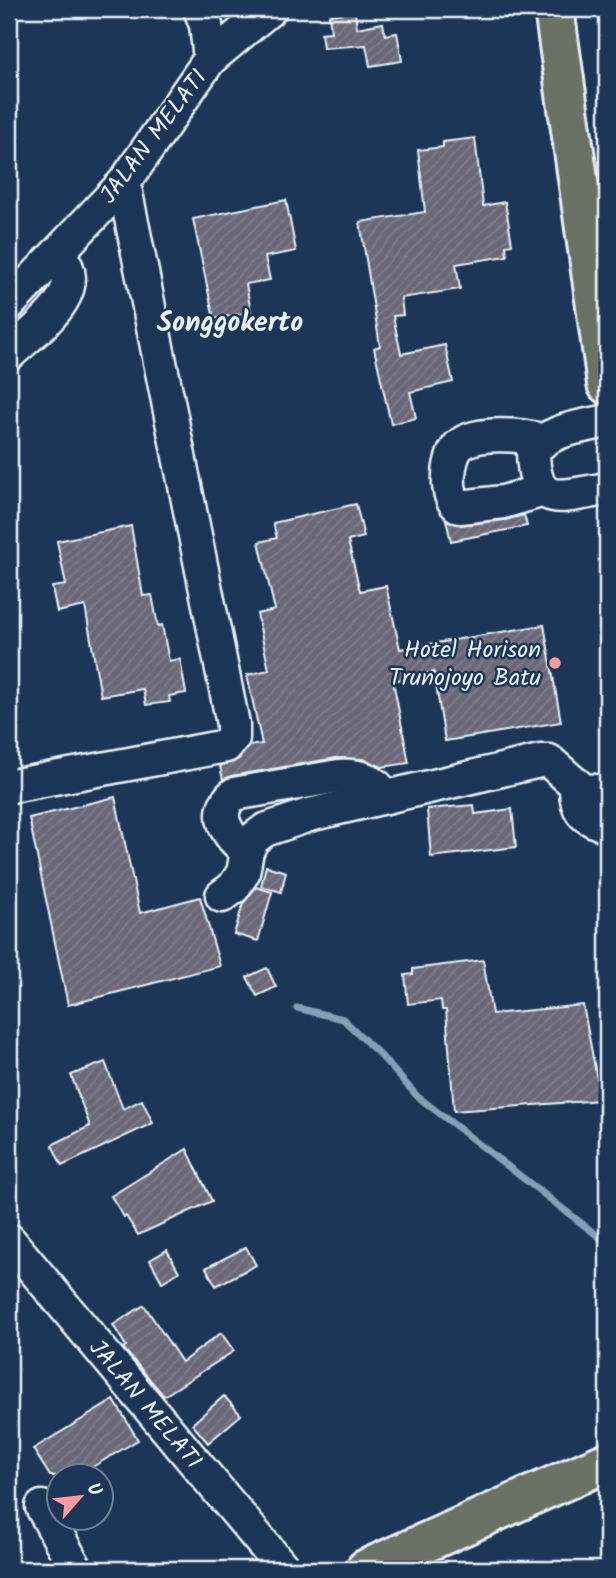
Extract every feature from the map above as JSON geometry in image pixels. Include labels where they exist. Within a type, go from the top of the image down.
[{"type":"main road","points":[[554,9],[607,384]]},
{"type":"main road","points":[[366,1569],[607,1462]]},
{"type":"street","points":[[200,9],[206,25],[210,59]]},
{"type":"street","name":"JALAN MELATI","points":[[9,304],[124,183],[210,59],[270,9]]},
{"type":"street","points":[[10,786],[226,746],[233,738],[228,697],[124,183]]},
{"type":"street","points":[[9,354],[67,294],[70,285],[69,270],[58,254]]},
{"type":"street","points":[[607,421],[565,430],[541,440],[508,435],[468,439],[458,445],[452,457],[450,478],[451,498],[454,504],[460,507],[503,502],[541,491],[553,496],[607,489]]},
{"type":"street","points":[[541,440],[533,451],[536,479],[541,491]]},
{"type":"street","points":[[222,896],[233,888],[243,873],[247,851],[253,839],[265,830],[309,815],[540,761],[549,761],[588,792],[607,792]]},
{"type":"street","points":[[247,851],[231,839],[225,827],[224,808],[234,794],[352,775],[372,781],[386,797]]},
{"type":"street","points":[[302,782],[309,815]]},
{"type":"street","points":[[576,785],[575,799],[580,810],[586,817],[607,826]]},
{"type":"street","name":"JALAN MELATI","points":[[9,1240],[284,1569]]},
{"type":"street","points":[[42,1507],[76,1569]]},
{"type":"building","points":[[355,12],[357,28],[383,23],[385,35],[397,33],[402,61],[370,66],[366,45],[323,48],[321,33],[331,32],[329,15]]},
{"type":"building","points":[[475,138],[483,206],[505,202],[512,244],[506,245],[507,256],[456,264],[460,289],[401,298],[403,315],[393,316],[401,354],[445,345],[453,382],[410,392],[416,418],[391,424],[374,348],[380,346],[360,222],[425,212],[418,150],[443,147],[443,142]]},
{"type":"building","points":[[286,200],[296,251],[265,257],[270,280],[246,284],[251,312],[214,319],[193,219]]},
{"type":"building","points":[[356,504],[364,537],[348,541],[360,591],[386,586],[400,649],[544,625],[561,722],[445,741],[434,672],[393,681],[409,763],[382,767],[363,759],[336,758],[231,776],[223,780],[220,766],[239,759],[248,746],[262,744],[247,675],[269,670],[257,614],[275,610],[259,542],[277,538],[273,523]]},
{"type":"building","points":[[524,515],[527,526],[451,541],[446,520],[462,525]]},
{"type":"building","points":[[131,526],[143,596],[152,595],[158,626],[162,625],[169,661],[180,659],[186,693],[169,696],[170,702],[146,705],[143,689],[101,696],[85,606],[57,612],[52,587],[66,585],[57,541]]},
{"type":"building","points":[[115,797],[140,913],[200,897],[220,966],[68,1005],[29,818]]},
{"type":"building","points":[[474,805],[475,814],[512,809],[516,847],[431,857],[427,809]]},
{"type":"building","points":[[266,866],[286,872],[281,892],[261,886]]},
{"type":"building","points":[[256,887],[272,892],[258,941],[234,934],[243,904]]},
{"type":"building","points":[[483,960],[492,1014],[583,1005],[601,1100],[454,1111],[446,1010],[442,1010],[441,1000],[408,1004],[405,975],[413,974],[413,969]]},
{"type":"building","points":[[267,968],[276,987],[257,996],[247,977]]},
{"type":"building","points":[[105,1062],[123,1109],[142,1100],[153,1123],[62,1166],[52,1145],[90,1126],[71,1075]]},
{"type":"building","points":[[187,1149],[212,1201],[138,1235],[111,1196]]},
{"type":"building","points":[[246,1247],[256,1265],[216,1286],[206,1268]]},
{"type":"building","points":[[167,1250],[179,1272],[162,1282],[150,1260]]},
{"type":"building","points":[[144,1305],[182,1362],[221,1333],[234,1351],[164,1396],[123,1348],[126,1346],[113,1325]]},
{"type":"building","points":[[224,1396],[241,1415],[208,1443],[192,1424]]},
{"type":"building","points":[[114,1400],[138,1440],[101,1462],[46,1462],[46,1470],[33,1449]]},
{"type":"waterway","points":[[297,1008],[343,1019],[417,1096],[607,1243]]},
{"type":"place","name":"Hotel Horison Trunojoyo Batu","points":[[555,663]]},
{"type":"district","name":"Songgokerto","points":[[230,321]]}]
